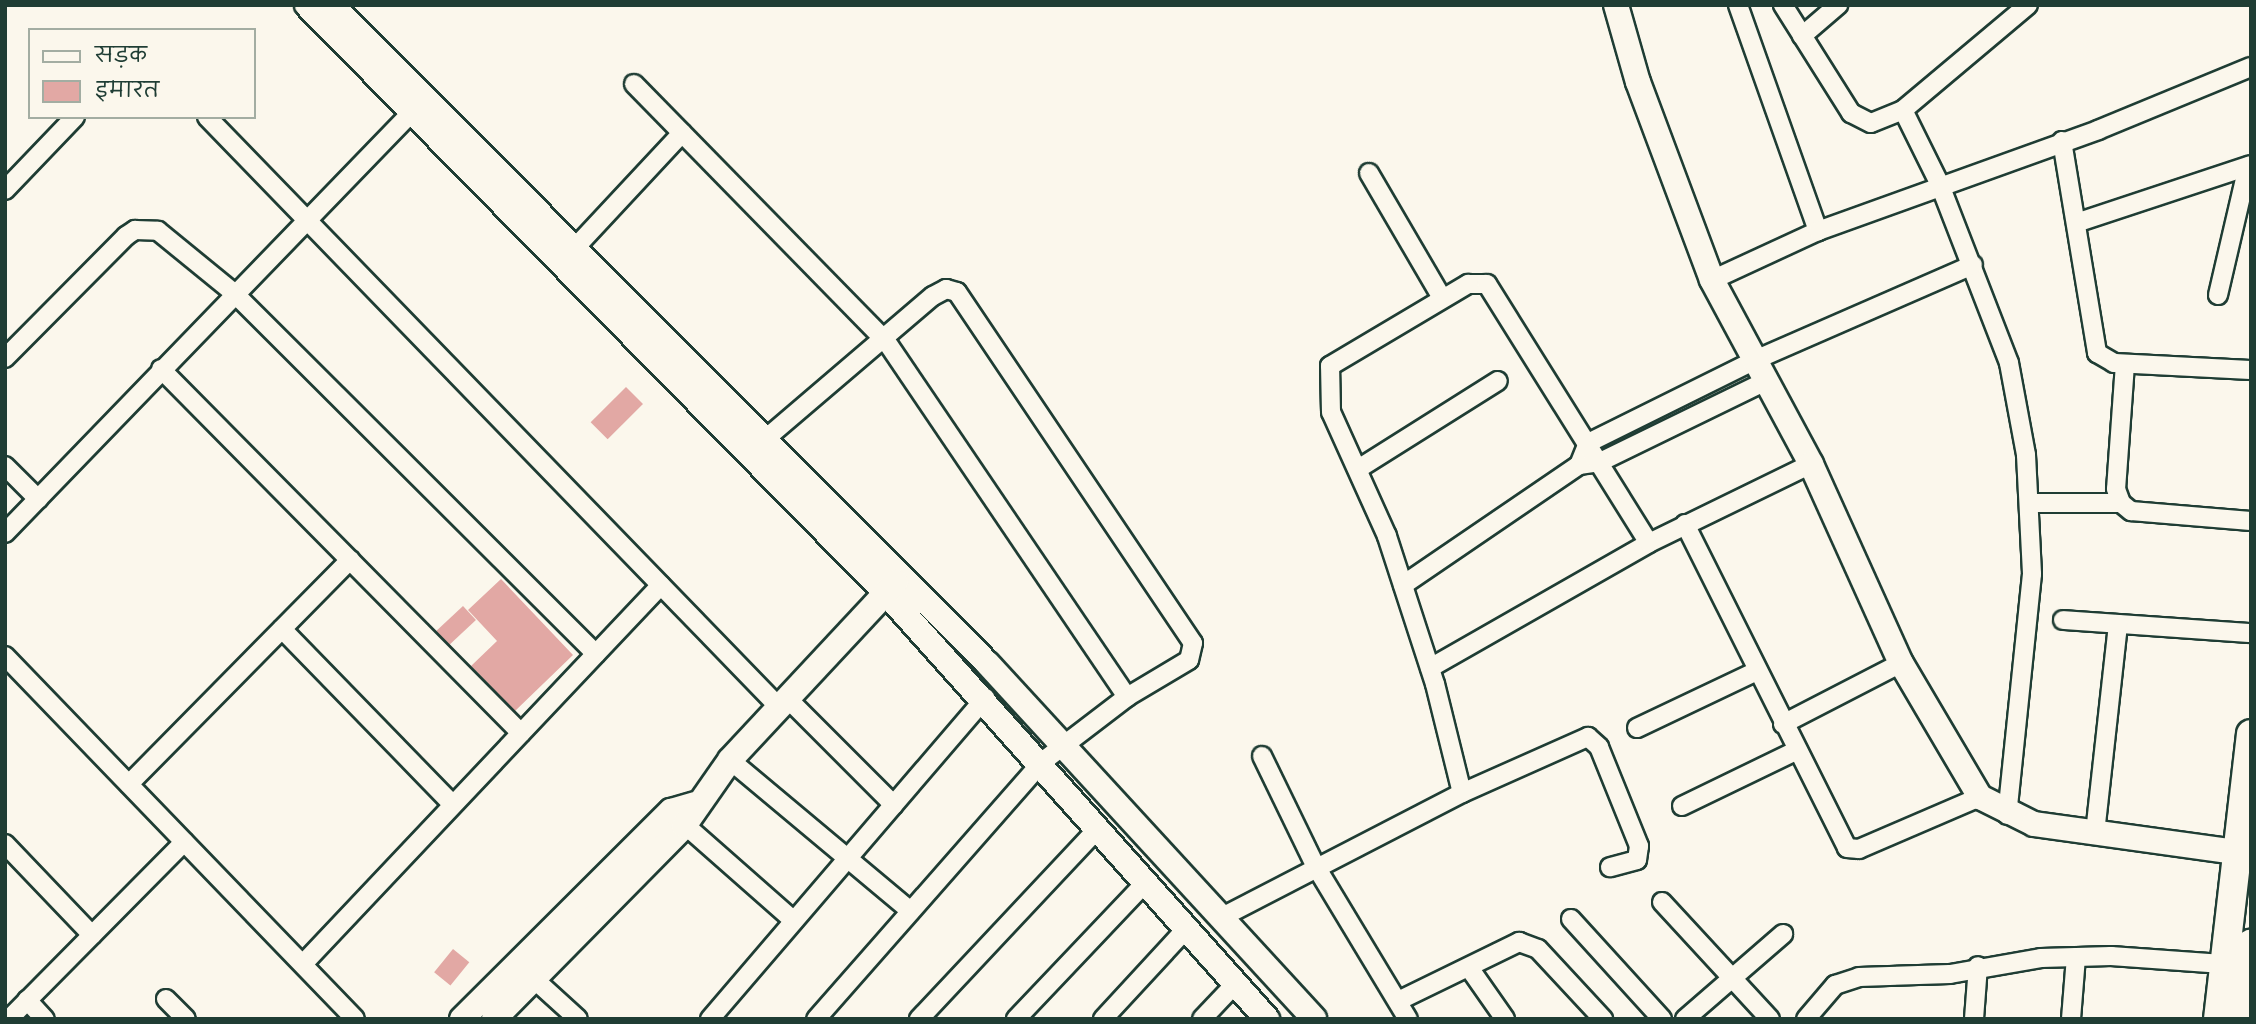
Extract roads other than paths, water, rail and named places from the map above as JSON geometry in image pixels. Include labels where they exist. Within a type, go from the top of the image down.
[{"type":"main road","points":[[2218,1019],[2223,964],[2244,853],[2251,734]]},
{"type":"main road","points":[[2242,1019],[2251,944]]},
{"type":"street","points":[[307,5],[412,112],[894,585],[1064,744],[1314,1019]]},
{"type":"street","points":[[332,5],[763,441],[894,585],[985,698],[1268,1019]]},
{"type":"street","points":[[1738,5],[1818,231]]},
{"type":"street","points":[[1783,5],[1842,103],[1861,121],[1911,124]]},
{"type":"street","points":[[1801,36],[1838,5]]},
{"type":"street","points":[[1911,124],[2028,5]]},
{"type":"street","points":[[1618,6],[1637,82],[1712,280],[1758,371],[1811,464],[1901,663],[1980,797],[2007,815],[2095,833],[2244,853]]},
{"type":"street","points":[[1712,280],[1818,231],[2062,141],[2251,67]]},
{"type":"street","points":[[634,84],[886,341],[1127,697]]},
{"type":"street","points":[[5,533],[306,218],[412,112]]},
{"type":"street","points":[[5,190],[73,119]]},
{"type":"street","points":[[208,119],[661,585],[894,805]]},
{"type":"street","points":[[1911,124],[1973,265],[2009,363],[2031,503],[2028,648],[2007,815]]},
{"type":"street","points":[[573,250],[682,133]]},
{"type":"street","points":[[2062,141],[2079,222],[2092,342],[2104,359],[2125,364],[2251,370]]},
{"type":"street","points":[[2079,222],[2249,166]]},
{"type":"street","points":[[2218,295],[2249,166]]},
{"type":"street","points":[[1369,173],[1442,298]]},
{"type":"street","points":[[5,358],[135,230],[158,231],[234,293],[596,654]]},
{"type":"street","points":[[1579,464],[1588,443],[1758,371],[1973,265]]},
{"type":"street","points":[[1456,796],[1430,668],[1403,585],[1358,469],[1331,412],[1330,366],[1468,284],[1488,284],[1649,543]]},
{"type":"street","points":[[763,441],[886,341],[940,291],[961,295],[1191,637],[1189,660],[1127,697],[1042,762],[908,909],[816,1019]]},
{"type":"street","points":[[2121,503],[2116,489],[2125,364]]},
{"type":"street","points":[[161,369],[521,733]]},
{"type":"street","points":[[1403,585],[1579,464],[1600,462],[1758,371]]},
{"type":"street","points":[[1358,469],[1498,381]]},
{"type":"street","points":[[1430,668],[1649,543],[1811,464]]},
{"type":"street","points":[[5,466],[38,499]]},
{"type":"street","points":[[2031,503],[2121,503],[2132,510],[2251,521]]},
{"type":"street","points":[[1685,524],[1838,837],[1852,850],[1980,797]]},
{"type":"street","points":[[129,784],[350,560]]},
{"type":"street","points":[[303,964],[661,585]]},
{"type":"street","points":[[462,1019],[695,804],[730,760],[894,585]]},
{"type":"street","points":[[2063,620],[2251,633]]},
{"type":"street","points":[[2095,833],[2118,624]]},
{"type":"street","points":[[282,629],[453,805]]},
{"type":"street","points":[[5,656],[355,1019]]},
{"type":"street","points":[[1783,724],[1901,663]]},
{"type":"street","points":[[1637,728],[1757,671]]},
{"type":"street","points":[[710,1019],[985,698]]},
{"type":"street","points":[[1220,918],[1315,865],[1456,796],[1592,738],[1640,852],[1637,860],[1610,867]]},
{"type":"street","points":[[1682,807],[1796,751]]},
{"type":"street","points":[[1262,756],[1315,865],[1409,1019]]},
{"type":"street","points":[[730,760],[908,909]]},
{"type":"street","points":[[678,818],[794,921]]},
{"type":"street","points":[[494,1019],[534,979],[678,818]]},
{"type":"street","points":[[919,1019],[1099,827]]},
{"type":"street","points":[[9,1019],[184,842]]},
{"type":"street","points":[[9,856],[92,935]]},
{"type":"street","points":[[1016,1019],[1146,881]]},
{"type":"street","points":[[1662,902],[1770,1019]]},
{"type":"street","points":[[1571,919],[1662,1019]]},
{"type":"street","points":[[1103,1019],[1187,928]]},
{"type":"street","points":[[1685,1019],[1730,976],[1783,934]]},
{"type":"street","points":[[1398,1001],[1470,969],[1507,945],[1528,944],[1604,1019]]},
{"type":"street","points":[[1806,1019],[1835,985],[1858,977],[1950,974],[1978,966],[2076,957],[2223,964]]},
{"type":"street","points":[[2071,1019],[2076,957]]},
{"type":"street","points":[[1974,1019],[1978,966]]},
{"type":"street","points":[[1470,969],[1505,1019]]},
{"type":"street","points":[[534,979],[578,1019]]},
{"type":"street","points":[[1202,1019],[1237,982]]},
{"type":"street","points":[[166,999],[186,1019]]},
{"type":"street","points":[[27,1000],[45,1019]]}]
